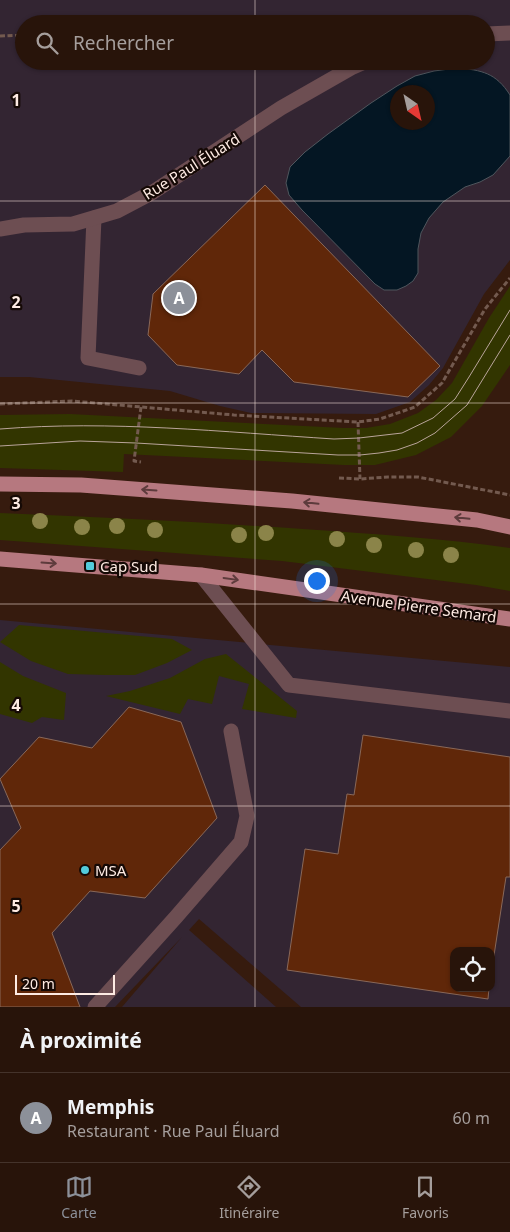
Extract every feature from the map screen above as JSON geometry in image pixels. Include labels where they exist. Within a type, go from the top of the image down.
[{"type":"main road","points":[[0,484],[82,485],[283,500],[477,520],[510,527]]},
{"type":"main road","name":"Avenue Pierre Semard","points":[[0,559],[201,575],[510,618]]},
{"type":"street","points":[[495,33],[510,32]]},
{"type":"street","name":"Rue Paul Éluard","points":[[0,229],[24,225],[73,224],[117,211],[153,192],[281,108],[348,70]]},
{"type":"street","points":[[94,218],[88,358],[139,368]]},
{"type":"street","points":[[201,575],[289,685],[510,712]]},
{"type":"street","points":[[95,1007],[241,842],[247,816],[231,731]]},
{"type":"path","points":[[0,36],[15,36]]},
{"type":"path","points":[[0,404],[72,401],[234,416],[358,422],[380,420],[415,407],[442,382],[485,309],[510,278]]},
{"type":"path","points":[[141,407],[134,461],[144,462]]},
{"type":"path","points":[[358,422],[360,480]]},
{"type":"path","points":[[331,478],[360,480],[388,477],[418,477],[510,495]]},
{"type":"shaded area","points":[[0,0],[510,0],[510,260],[484,294],[443,368],[429,385],[410,402],[376,414],[251,413],[170,391],[29,377],[0,377]]},
{"type":"shaded area","points":[[510,286],[510,365],[482,406],[451,437],[416,455],[375,465],[344,465],[124,454],[123,472],[0,468],[0,415],[70,414],[344,428],[366,428],[390,424],[418,413],[436,400],[452,383],[489,318]]},
{"type":"shaded area","points":[[0,513],[303,529],[432,539],[510,548],[510,591],[476,585],[282,561],[0,540]]},
{"type":"shaded area","points":[[0,620],[510,667],[510,1007],[301,1007],[199,919],[189,930],[276,1007],[122,1007],[182,937],[115,1007],[0,1007]]},
{"type":"shaded area","points":[[19,625],[172,639],[192,650],[167,663],[135,675],[68,674],[31,661],[0,642]]},
{"type":"shaded area","points":[[226,654],[297,711],[296,718],[242,709],[249,684],[219,676],[212,704],[188,699],[180,714],[106,696],[130,691],[170,678],[205,659]]},
{"type":"shaded area","points":[[0,662],[23,676],[66,693],[64,720],[42,717],[32,723],[0,714]]},
{"type":"water","points":[[442,70],[474,70],[494,77],[510,95],[510,156],[493,175],[465,187],[443,202],[429,218],[421,233],[418,249],[418,273],[413,281],[397,290],[384,290],[375,284],[302,210],[289,195],[286,183],[290,167],[305,152],[390,91],[390,130],[435,130],[435,85],[399,85],[415,76]]},
{"type":"building","points":[[265,185],[440,366],[408,397],[294,382],[262,350],[239,374],[177,365],[148,335],[153,294]]},
{"type":"building","name":"MSA","points":[[129,707],[181,722],[217,818],[145,898],[90,891],[52,933],[80,1007],[0,1007],[0,850],[21,828],[0,779],[39,737],[92,748]]},
{"type":"building","points":[[363,735],[510,757],[510,877],[506,877],[495,949],[495,947],[450,947],[450,992],[489,992],[488,999],[287,970],[305,849],[338,854],[347,794],[354,795]]},
{"type":"tram line","points":[[0,429],[125,426],[334,439],[402,433],[433,418],[455,399],[510,310]]},
{"type":"tram line","points":[[0,446],[80,441],[338,455],[360,455],[397,450],[417,443],[435,433],[467,405],[510,335]]},
{"type":"place","name":"Memphis","points":[[179,298]]},
{"type":"place","name":"Cap Sud","points":[[90,566]]},
{"type":"place","name":"MSA","points":[[85,870]]}]
